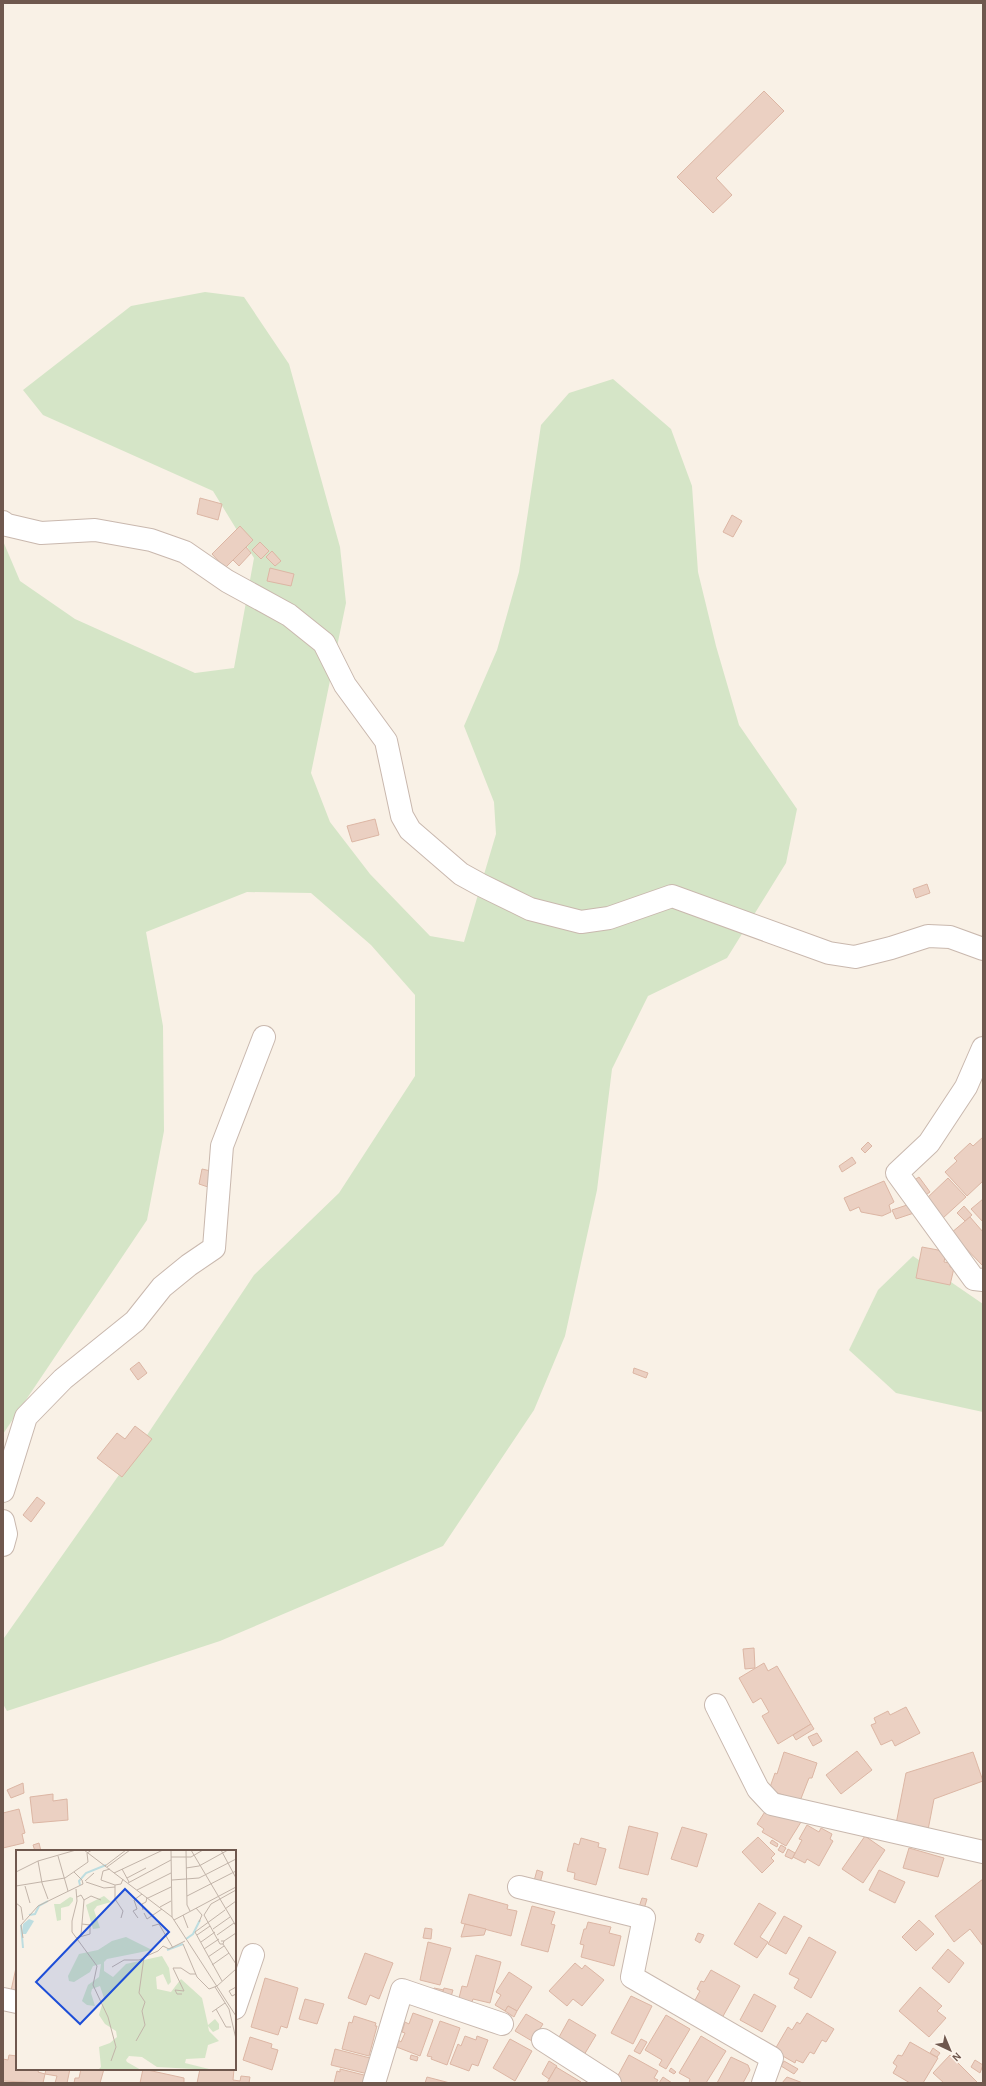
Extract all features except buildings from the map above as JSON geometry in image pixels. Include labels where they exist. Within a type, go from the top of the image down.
[{"type":"street","points":[[3,522],[7,525],[41,533],[95,530],[151,540],[186,552],[227,581],[288,616],[324,643],[345,685],[386,741],[402,816],[410,830],[461,874],[530,909],[581,922],[609,918],[672,896],[829,953],[855,957],[891,948],[928,936],[950,937],[983,949]]},
{"type":"street","points":[[3,1491],[26,1417],[62,1379],[135,1321],[162,1287],[189,1264],[214,1248],[222,1146],[264,1037]]},
{"type":"street","points":[[983,1049],[966,1087],[930,1143],[897,1173],[974,1279],[983,1280]]},
{"type":"street","points":[[3,1521],[6,1534],[3,1545]]},
{"type":"street","points":[[716,1705],[758,1789],[772,1804],[983,1852]]},
{"type":"street","points":[[519,1887],[644,1918],[632,1977],[772,2058],[763,2083]]},
{"type":"street","points":[[236,2005],[253,1955]]},
{"type":"street","points":[[374,2083],[402,1990],[502,2024]]},
{"type":"street","points":[[3,2000],[16,2002]]},
{"type":"street","points":[[543,2040],[610,2083]]},
{"type":"green space","points":[[205,292],[244,297],[289,364],[340,547],[346,603],[311,773],[330,822],[370,874],[430,936],[464,942],[496,834],[494,802],[464,726],[497,650],[519,572],[541,425],[569,393],[613,379],[671,429],[692,486],[698,572],[716,646],[739,725],[797,809],[786,863],[727,958],[648,996],[612,1069],[597,1190],[565,1336],[534,1410],[443,1546],[220,1641],[7,1711],[3,1704],[4,1638],[145,1438],[254,1275],[339,1193],[415,1076],[415,995],[371,945],[311,893],[247,892],[146,932],[163,1026],[164,1131],[147,1220],[3,1434],[3,541],[20,581],[75,619],[195,673],[234,668],[254,558],[213,491],[43,415],[23,390],[131,306]]},
{"type":"green space","points":[[913,1256],[983,1304],[983,1412],[896,1393],[849,1350],[878,1290]]}]
